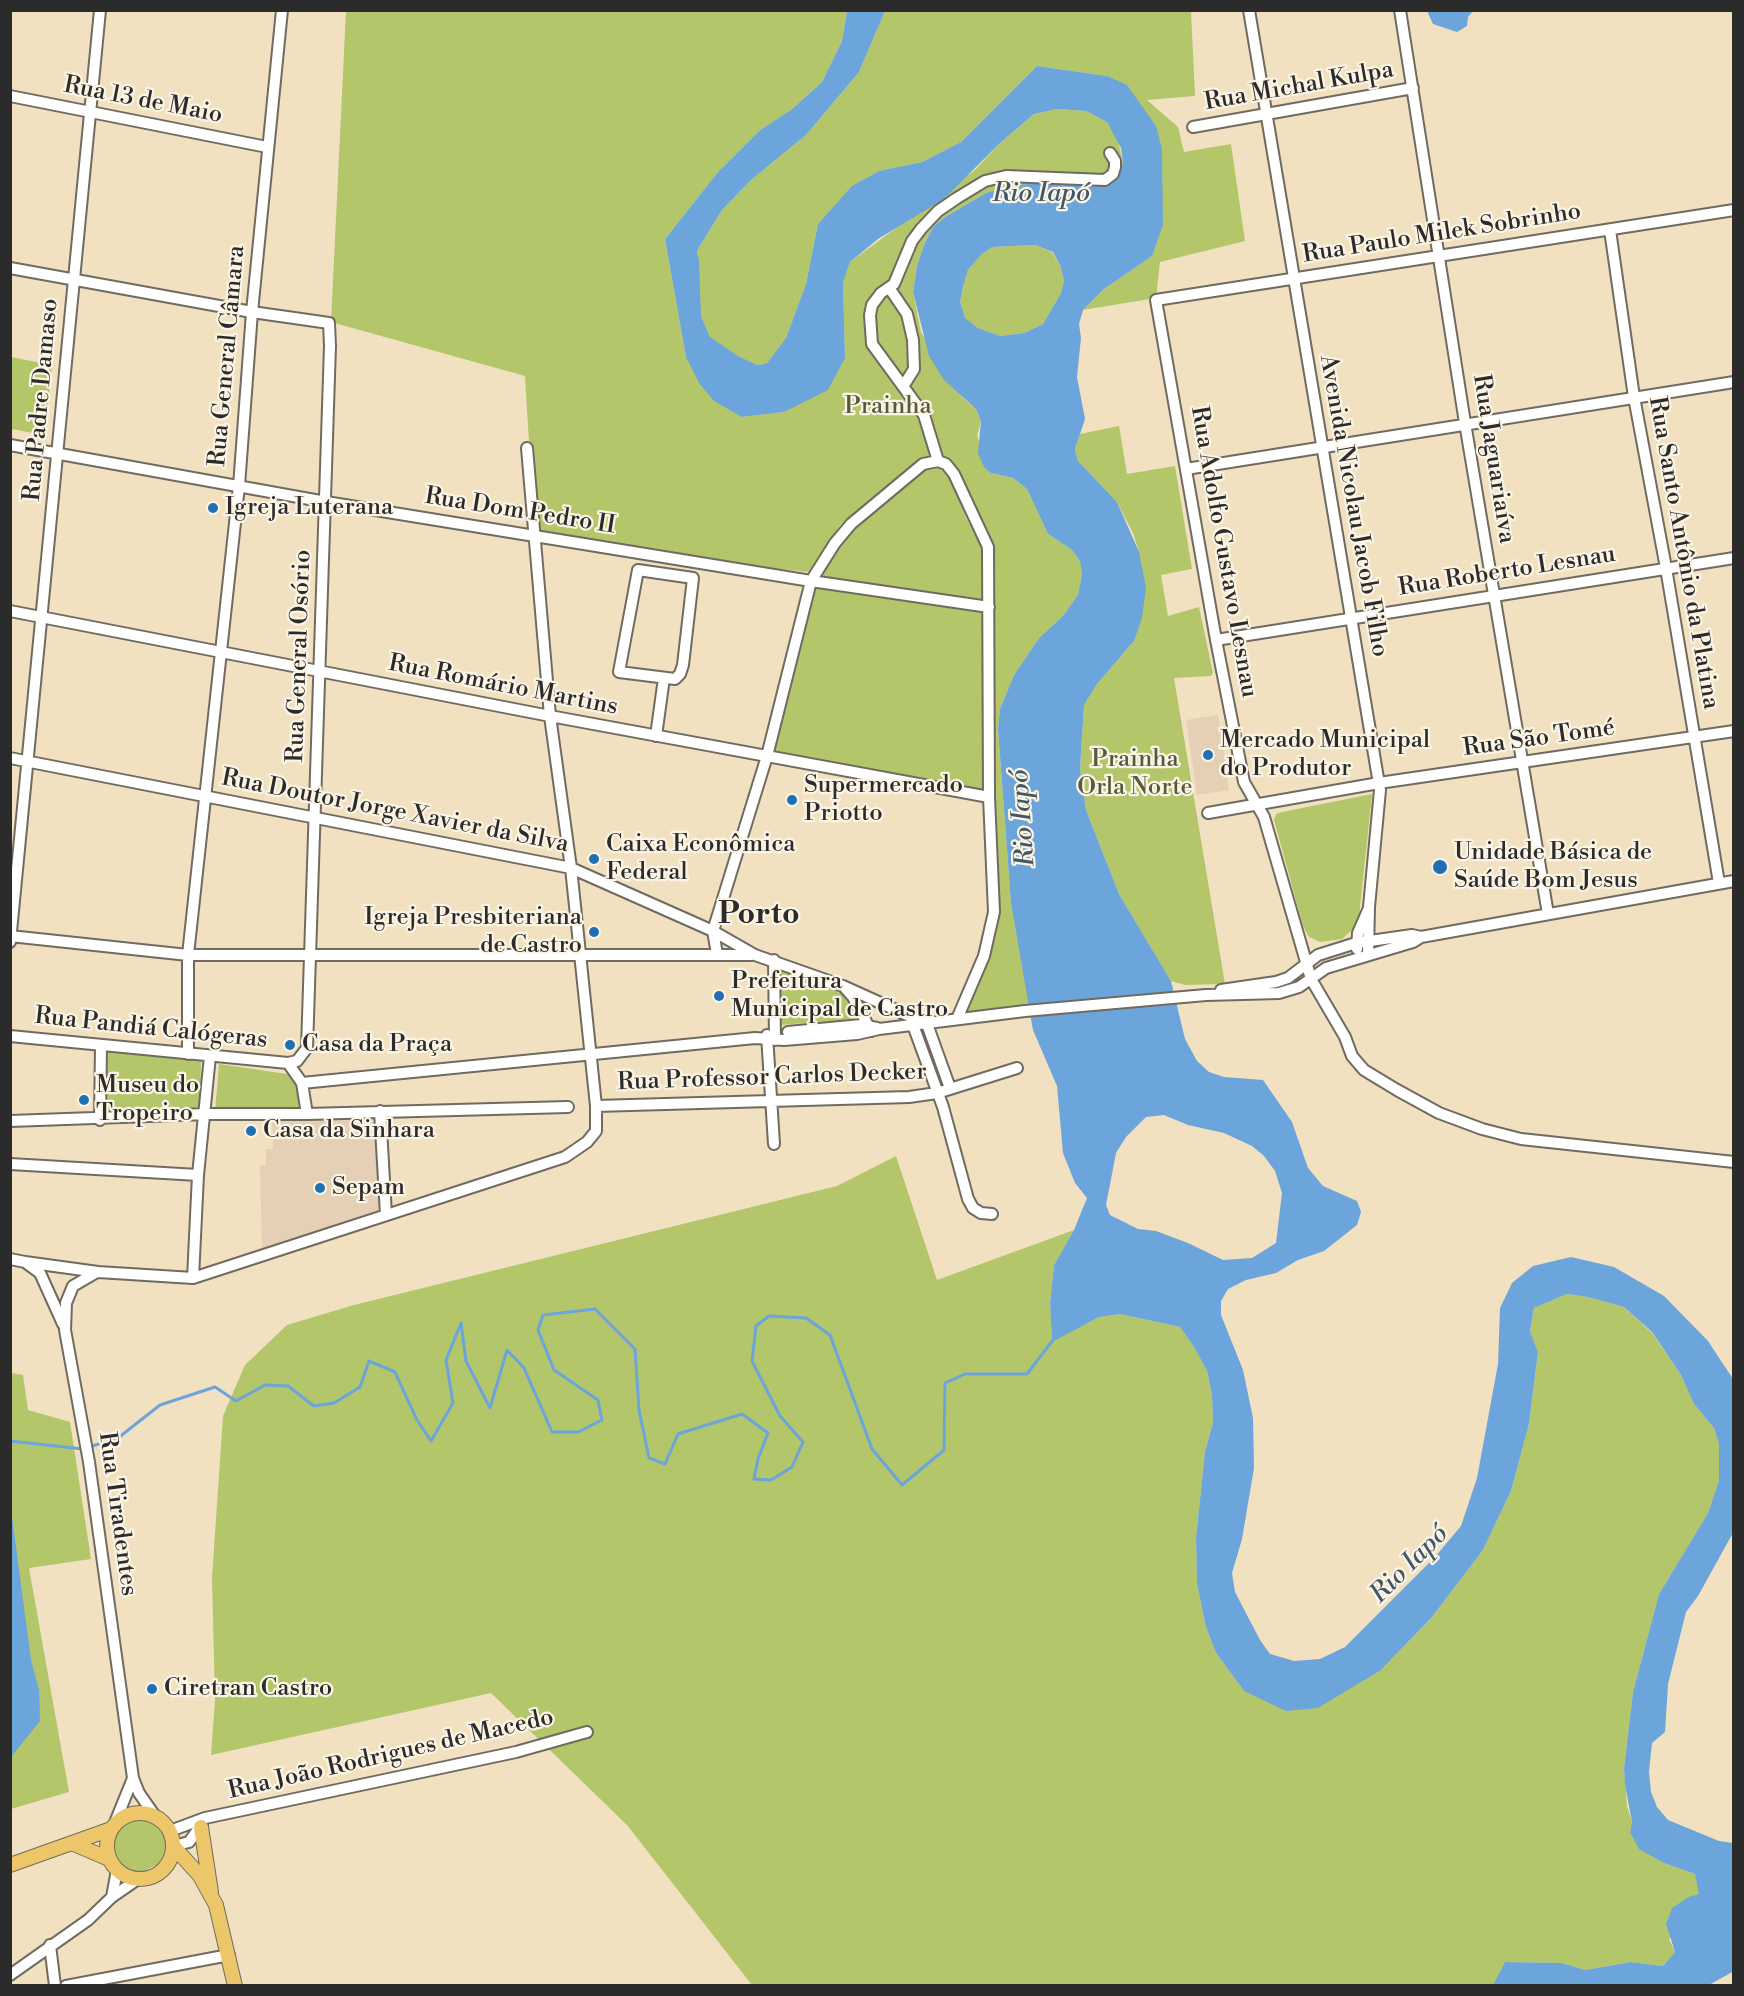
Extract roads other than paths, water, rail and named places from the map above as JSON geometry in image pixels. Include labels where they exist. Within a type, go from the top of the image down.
[{"type":"main road","points":[[10,1865],[74,1844],[113,1827],[133,1813],[155,1816],[170,1830],[173,1846],[170,1862],[156,1876]]},
{"type":"main road","points":[[197,1826],[211,1894],[229,1955],[235,1986]]},
{"type":"main road","points":[[113,1827],[107,1844],[113,1864]]},
{"type":"main road","points":[[74,1844],[113,1864],[130,1878],[138,1879],[181,1870],[200,1876]]},
{"type":"main road","points":[[173,1846],[200,1876],[211,1894]]},
{"type":"street","name":"Rua Padre Damaso","points":[[10,942],[100,10]]},
{"type":"street","name":"Rua General Câmara","points":[[188,1054],[188,955],[239,486],[252,312],[282,10]]},
{"type":"street","name":"Avenida Nicolau Jacob Filho","points":[[1249,10],[1379,783],[1381,808],[1369,908],[1362,918],[1363,956]]},
{"type":"street","name":"Rua Jaguariaíva","points":[[1400,10],[1465,423],[1548,914]]},
{"type":"street","name":"Rua Michal Kulpa","points":[[1193,127],[1413,88]]},
{"type":"street","name":"Rua 13 de Maio","points":[[10,96],[90,114],[267,147]]},
{"type":"street","points":[[938,461],[924,415],[904,385],[877,352],[871,333],[872,305],[881,293],[890,289],[898,277],[912,241],[921,229],[938,211],[966,192],[985,181],[1006,176],[1105,180],[1113,174],[1115,167],[1115,161],[1110,153]]},
{"type":"street","name":"Rua Paulo Milek Sobrinho","points":[[1156,300],[1734,210]]},
{"type":"street","name":"Rua Santo Antônio da Platina","points":[[1610,230],[1634,397],[1666,567],[1719,883]]},
{"type":"street","points":[[10,267],[252,312]]},
{"type":"street","points":[[890,289],[907,314],[913,340],[914,369],[904,385]]},
{"type":"street","name":"Rua Adolfo Gustavo Lesnau","points":[[1156,300],[1216,640],[1244,782],[1269,835],[1311,979],[1345,1037],[1352,1056],[1365,1070],[1439,1113],[1482,1129],[1521,1139],[1734,1162]]},
{"type":"street","name":"Rua General Osório","points":[[252,312],[329,322],[326,502],[307,1048],[297,1061],[288,1063]]},
{"type":"street","points":[[1186,470],[1465,423],[1734,382]]},
{"type":"street","name":"Rua Dom Pedro II","points":[[10,445],[326,502],[811,581],[989,607]]},
{"type":"street","points":[[10,1259],[98,1272],[193,1278],[565,1157],[587,1142],[596,1131],[596,1106],[571,867],[550,716],[526,448]]},
{"type":"street","points":[[717,954],[713,931],[767,756],[811,581],[844,531],[911,472],[923,464],[938,461],[946,464],[954,474],[988,547],[989,797],[994,912],[984,956],[957,1019]]},
{"type":"street","name":"Rua Roberto Lesnau","points":[[1216,640],[1734,558]]},
{"type":"street","points":[[638,570],[693,578],[683,665],[680,674],[675,679],[664,678],[619,672],[638,570]]},
{"type":"street","name":"Rua Romário Martins","points":[[10,611],[550,716],[989,797]]},
{"type":"street","points":[[656,736],[664,678]]},
{"type":"street","name":"Rua São Tomé","points":[[1208,813],[1257,807],[1379,783],[1734,731]]},
{"type":"street","name":"Rua Doutor Jorge Xavier da Silva","points":[[10,758],[571,867],[713,931],[755,955]]},
{"type":"street","points":[[1206,995],[1279,993],[1299,987],[1326,968],[1413,942],[1421,937],[1734,881]]},
{"type":"street","points":[[302,1083],[755,1038],[927,1024],[1025,1011],[1184,998],[1276,982],[1288,978],[1318,955],[1362,943],[1412,935],[1421,937]]},
{"type":"street","points":[[11,936],[188,955],[755,955],[843,986],[927,1024],[950,1088]]},
{"type":"street","points":[[731,955],[732,942]]},
{"type":"street","points":[[774,960],[770,1100],[774,1144]]},
{"type":"street","points":[[843,986],[876,1029]]},
{"type":"street","points":[[876,1029],[889,1020],[889,1007]]},
{"type":"street","points":[[914,1025],[937,1093],[968,1199],[973,1208],[981,1213],[992,1214]]},
{"type":"street","name":"Rua Pandiá Calógeras","points":[[10,1036],[288,1063]]},
{"type":"street","points":[[100,1120],[101,1046]]},
{"type":"street","points":[[193,1278],[198,1175],[206,1114],[210,1056]]},
{"type":"street","points":[[288,1063],[302,1083],[307,1114]]},
{"type":"street","name":"Rua Professor Carlos Decker","points":[[596,1106],[909,1097],[937,1093],[1017,1068]]},
{"type":"street","points":[[10,1121],[100,1120],[206,1114],[307,1114],[568,1107]]},
{"type":"street","points":[[380,1112],[386,1215]]},
{"type":"street","points":[[10,1164],[198,1175]]},
{"type":"street","points":[[25,1262],[39,1273],[65,1330]]},
{"type":"street","name":"Rua Tiradentes","points":[[98,1272],[73,1286],[66,1303],[65,1330],[89,1462],[133,1778]]},
{"type":"street","name":"Rua João Rodrigues de Macedo","points":[[197,1826],[516,1752],[586,1732]]},
{"type":"street","points":[[133,1778],[139,1793],[155,1816]]},
{"type":"street","points":[[113,1827],[133,1778]]},
{"type":"street","points":[[170,1830],[197,1826]]},
{"type":"street","points":[[173,1846],[185,1845],[197,1826]]},
{"type":"street","points":[[112,1897],[113,1864]]},
{"type":"street","points":[[10,1975],[88,1920],[112,1897],[138,1879]]},
{"type":"street","points":[[50,1945],[55,1986]]},
{"type":"street","points":[[66,1986],[229,1955]]},
{"type":"water","points":[[847,11],[885,11],[859,72],[806,135],[751,180],[722,210],[698,249],[691,283],[692,318],[702,342],[732,363],[750,367],[767,363],[786,338],[806,284],[818,224],[852,186],[879,171],[922,162],[961,142],[1037,66],[1107,76],[1127,85],[1156,126],[1162,149],[1163,225],[1152,256],[1104,289],[1083,310],[1079,324],[1081,338],[1077,377],[1085,419],[1075,449],[1078,461],[1117,502],[1139,552],[1146,587],[1142,618],[1134,641],[1097,684],[1084,705],[1080,769],[1086,810],[1119,894],[1171,981],[1185,1039],[1197,1061],[1209,1072],[1224,1077],[1263,1080],[1292,1122],[1308,1168],[1323,1186],[1357,1201],[1361,1212],[1357,1225],[1324,1251],[1298,1260],[1276,1273],[1246,1280],[1228,1289],[1221,1301],[1221,1315],[1243,1370],[1253,1418],[1254,1468],[1242,1539],[1232,1573],[1235,1592],[1260,1640],[1270,1654],[1294,1661],[1320,1659],[1345,1647],[1435,1557],[1461,1526],[1477,1478],[1498,1364],[1500,1308],[1512,1283],[1533,1266],[1571,1257],[1614,1267],[1664,1296],[1708,1341],[1733,1379],[1734,1531],[1698,1596],[1686,1612],[1668,1684],[1665,1732],[1652,1743],[1649,1772],[1651,1792],[1657,1807],[1668,1820],[1719,1841],[1733,1843],[1734,1971],[1709,1985],[1493,1985],[1505,1962],[1562,1963],[1585,1970],[1631,1962],[1663,1966],[1675,1952],[1666,1924],[1672,1908],[1689,1897],[1699,1894],[1695,1874],[1664,1863],[1639,1849],[1630,1832],[1632,1822],[1625,1785],[1624,1768],[1633,1692],[1659,1594],[1708,1513],[1719,1480],[1719,1445],[1714,1428],[1694,1404],[1681,1375],[1652,1332],[1624,1307],[1588,1297],[1567,1294],[1534,1308],[1530,1331],[1538,1352],[1529,1424],[1511,1491],[1483,1550],[1432,1617],[1381,1670],[1318,1708],[1286,1711],[1244,1691],[1216,1653],[1206,1627],[1197,1584],[1196,1537],[1205,1452],[1213,1422],[1212,1395],[1207,1371],[1194,1347],[1180,1327],[1120,1314],[1099,1317],[1052,1342],[1050,1303],[1054,1265],[1074,1230],[1087,1198],[1075,1183],[1063,1153],[1057,1086],[1033,1030],[1011,903],[998,729],[1000,709],[1014,675],[1039,638],[1063,616],[1078,595],[1082,574],[1080,561],[1072,550],[1048,534],[1027,489],[1013,478],[991,473],[984,467],[978,453],[981,421],[976,409],[944,380],[929,356],[913,292],[917,266],[924,245],[933,227],[945,217],[986,193],[1011,186],[1040,183],[1094,186],[1113,180],[1123,163],[1121,148],[1107,122],[1086,111],[1057,109],[1034,114],[1000,143],[944,199],[878,239],[850,262],[843,283],[845,358],[828,390],[784,412],[742,417],[714,401],[699,383],[686,357],[665,239],[718,172],[760,130],[791,110],[822,82],[842,41]],"holes":[[[1035,245],[1053,252],[1064,280],[1061,293],[1043,324],[1024,333],[1000,336],[978,328],[965,318],[960,302],[963,287],[968,270],[981,255],[992,247]],[[1164,1115],[1188,1125],[1224,1133],[1252,1146],[1264,1156],[1275,1171],[1282,1193],[1276,1243],[1252,1258],[1223,1260],[1188,1243],[1156,1231],[1138,1229],[1110,1215],[1106,1205],[1116,1153],[1126,1137],[1146,1117]]]},
{"type":"water","points":[[1427,11],[1473,11],[1468,17],[1467,26],[1457,32],[1433,24]]},
{"type":"water","points":[[11,1509],[31,1660],[39,1690],[40,1721],[11,1757]]},
{"type":"waterway","name":"Rio Iapó","points":[[690,260],[692,318],[702,342],[732,363],[755,374]]},
{"type":"waterway","points":[[89,1447],[118,1438],[160,1405],[215,1387],[236,1401],[265,1385],[288,1386],[314,1406],[334,1403],[360,1387],[369,1361],[395,1372],[417,1420],[431,1441],[453,1403],[446,1360],[461,1323],[466,1361],[490,1408],[507,1350],[524,1368],[552,1432],[578,1432],[602,1420],[598,1400],[554,1370],[538,1330],[543,1315],[595,1309],[635,1349],[639,1410],[649,1458],[665,1464],[678,1434],[742,1414],[768,1433],[758,1459],[754,1479],[771,1480],[792,1467],[803,1442],[780,1416],[752,1361],[756,1326],[769,1316],[806,1318],[830,1335],[872,1449],[902,1485],[944,1450],[945,1383],[965,1374],[1027,1374],[1053,1340]]},
{"type":"waterway","points":[[10,1441],[83,1449]]},
{"type":"place","name":"Igreja Luterana","points":[[213,508]]},
{"type":"place","name":"Mercado Municipal do Produtor","points":[[1208,755]]},
{"type":"place","name":"Supermercado Priotto","points":[[792,800]]},
{"type":"place","name":"Caixa Econômica Federal","points":[[594,859]]},
{"type":"place","name":"Unidade Básica de Saúde Bom Jesus","points":[[1440,867]]},
{"type":"place","name":"Igreja Presbiteriana de Castro","points":[[594,932]]},
{"type":"place","name":"Prefeitura Municipal de Castro","points":[[719,996]]},
{"type":"place","name":"Casa da Praça","points":[[290,1045]]},
{"type":"place","name":"Museu do Tropeiro","points":[[84,1100]]},
{"type":"place","name":"Casa da Sinhara","points":[[251,1131]]},
{"type":"place","name":"Sepam","points":[[320,1188]]},
{"type":"place","name":"Ciretran Castro","points":[[152,1689]]},
{"type":"district","name":"Porto","points":[[759,916]]},
{"type":"park label","name":"Prainha","points":[[888,407]]},
{"type":"park label","name":"Prainha Orla Norte","points":[[1135,774]]}]
